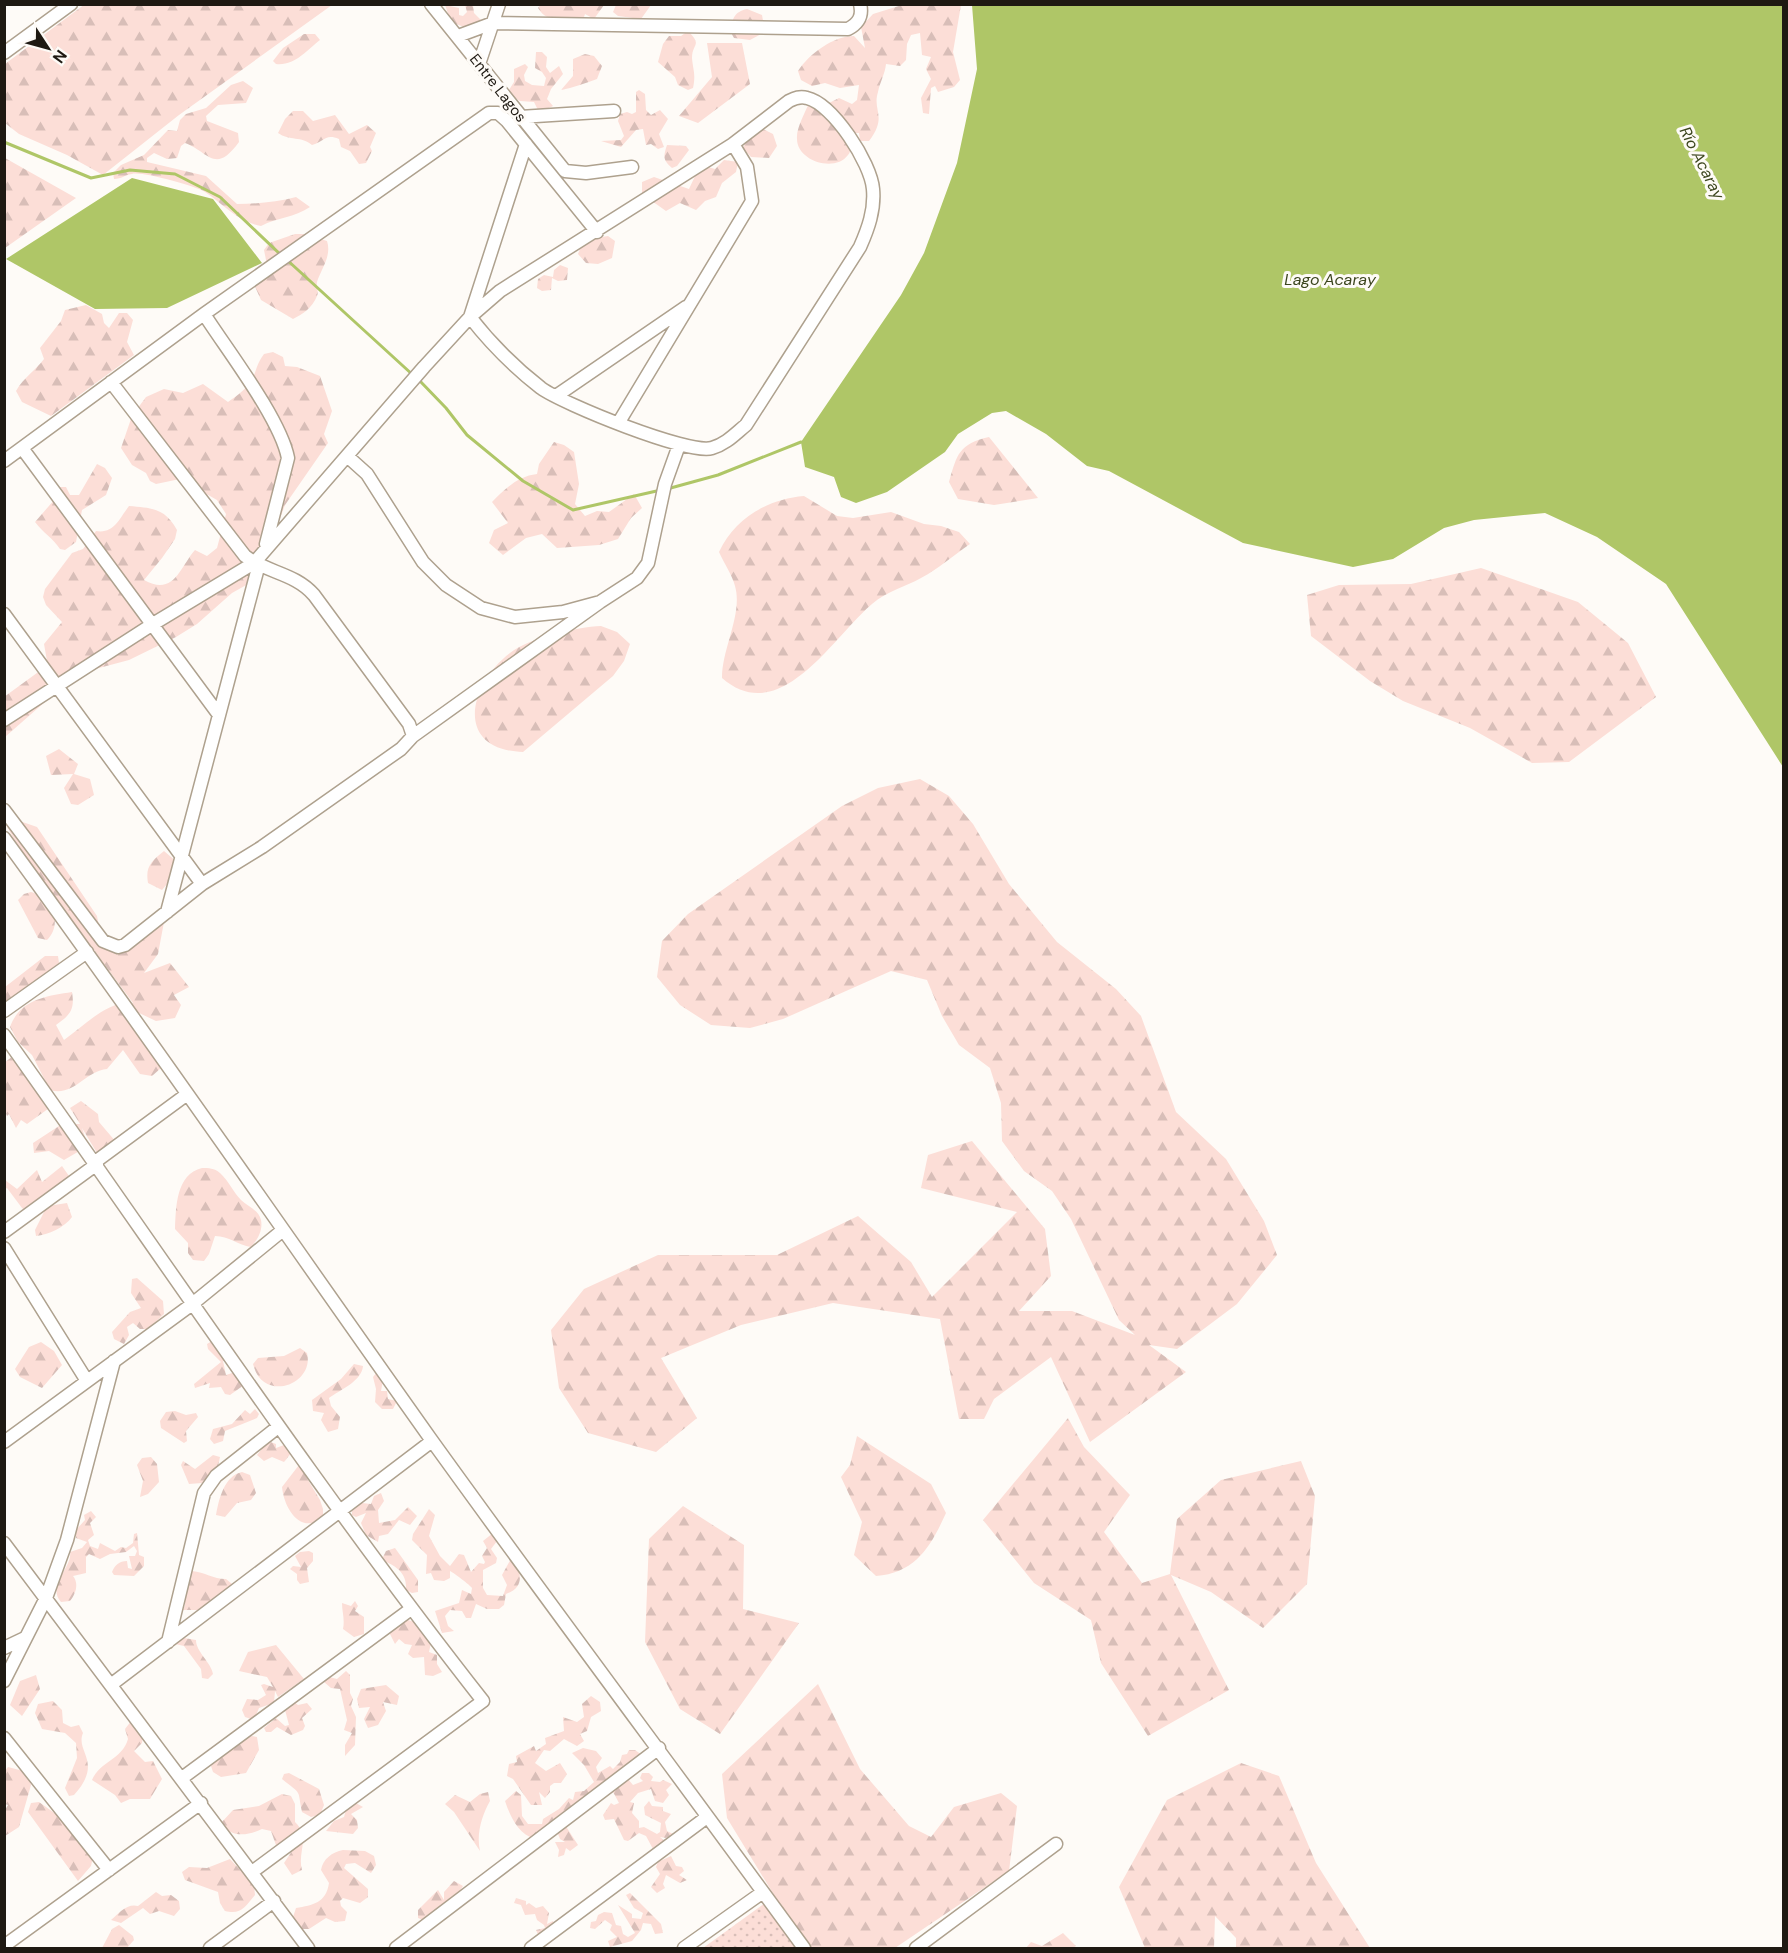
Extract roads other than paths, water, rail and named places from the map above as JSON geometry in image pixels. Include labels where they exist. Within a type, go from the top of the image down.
[{"type":"street","points":[[4,53],[71,4]]},
{"type":"street","name":"Entre Lagos","points":[[431,4],[565,171],[586,173],[632,167]]},
{"type":"street","points":[[479,64],[499,4]]},
{"type":"street","points":[[458,36],[493,23],[848,29],[860,20],[862,14],[860,4]]},
{"type":"street","points":[[167,912],[256,564],[266,546],[470,317],[501,291],[733,144],[789,101],[798,97],[807,98],[821,105],[841,126],[863,159],[873,189],[871,222],[860,247],[746,425],[727,441],[711,449],[679,445],[556,396],[518,370],[499,352],[470,317]]},
{"type":"street","points":[[520,117],[614,111]]},
{"type":"street","points":[[4,461],[204,314],[489,113],[498,113],[507,120],[597,232]]},
{"type":"street","points":[[470,317],[526,144]]},
{"type":"street","points":[[619,422],[752,201],[747,167],[733,144]]},
{"type":"street","points":[[556,396],[690,305]]},
{"type":"street","points":[[204,314],[264,406],[286,449],[288,458],[266,546]]},
{"type":"street","points":[[111,382],[245,556],[256,564],[295,578],[306,586],[409,724],[412,736]]},
{"type":"street","points":[[4,810],[103,941],[118,946],[125,945],[202,884],[262,847],[401,749],[412,736],[637,578],[645,568],[664,489],[679,445]]},
{"type":"street","points":[[22,448],[219,715]]},
{"type":"street","points":[[347,456],[367,474],[423,562],[446,585],[481,608],[515,617],[563,612],[600,602]]},
{"type":"street","points":[[4,720],[153,624],[256,564]]},
{"type":"street","points":[[4,614],[183,853],[202,884]]},
{"type":"street","points":[[4,838],[432,1441],[804,1948]]},
{"type":"street","points":[[4,1011],[87,952]]},
{"type":"street","points":[[4,1035],[96,1163],[191,1305],[339,1511],[411,1609],[483,1701],[252,1872]]},
{"type":"street","points":[[4,1232],[186,1095]]},
{"type":"street","points":[[4,1442],[191,1305],[283,1230]]},
{"type":"street","points":[[4,1248],[87,1381]]},
{"type":"street","points":[[4,1682],[46,1598],[67,1540],[114,1361]]},
{"type":"street","points":[[168,1642],[204,1493],[216,1476],[279,1427]]},
{"type":"street","points":[[112,1684],[432,1441]]},
{"type":"street","points":[[4,1543],[308,1948]]},
{"type":"street","points":[[182,1778],[411,1609]]},
{"type":"street","points":[[4,1648],[25,1638]]},
{"type":"street","points":[[4,1738],[109,1870]]},
{"type":"street","points":[[396,1948],[658,1748]]},
{"type":"street","points":[[4,1946],[201,1803]]},
{"type":"street","points":[[531,1948],[707,1817]]},
{"type":"street","points":[[916,1948],[1056,1844]]},
{"type":"street","points":[[684,1948],[763,1892]]},
{"type":"street","points":[[210,1948],[274,1901]]},
{"type":"water","name":"Lago Acaray","points":[[972,5],[1783,5],[1783,767],[1666,584],[1597,537],[1545,513],[1474,520],[1444,528],[1393,559],[1353,567],[1243,543],[1109,471],[1087,466],[1046,434],[1006,411],[992,413],[958,434],[945,452],[887,492],[856,503],[841,497],[834,477],[805,467],[801,442],[901,295],[924,253],[957,163],[977,69]]},
{"type":"water","points":[[132,178],[213,199],[262,263],[167,308],[95,309],[6,259]]},
{"type":"waterway","points":[[4,142],[91,178],[130,170],[175,174],[220,197],[281,255]]},
{"type":"waterway","points":[[286,259],[414,376]]},
{"type":"waterway","points":[[419,380],[446,408],[467,435],[523,481],[573,510],[661,490]]},
{"type":"waterway","points":[[667,489],[718,475],[801,442]]},
{"type":"water label","name":"Río Acaray","points":[[1702,163]]}]
